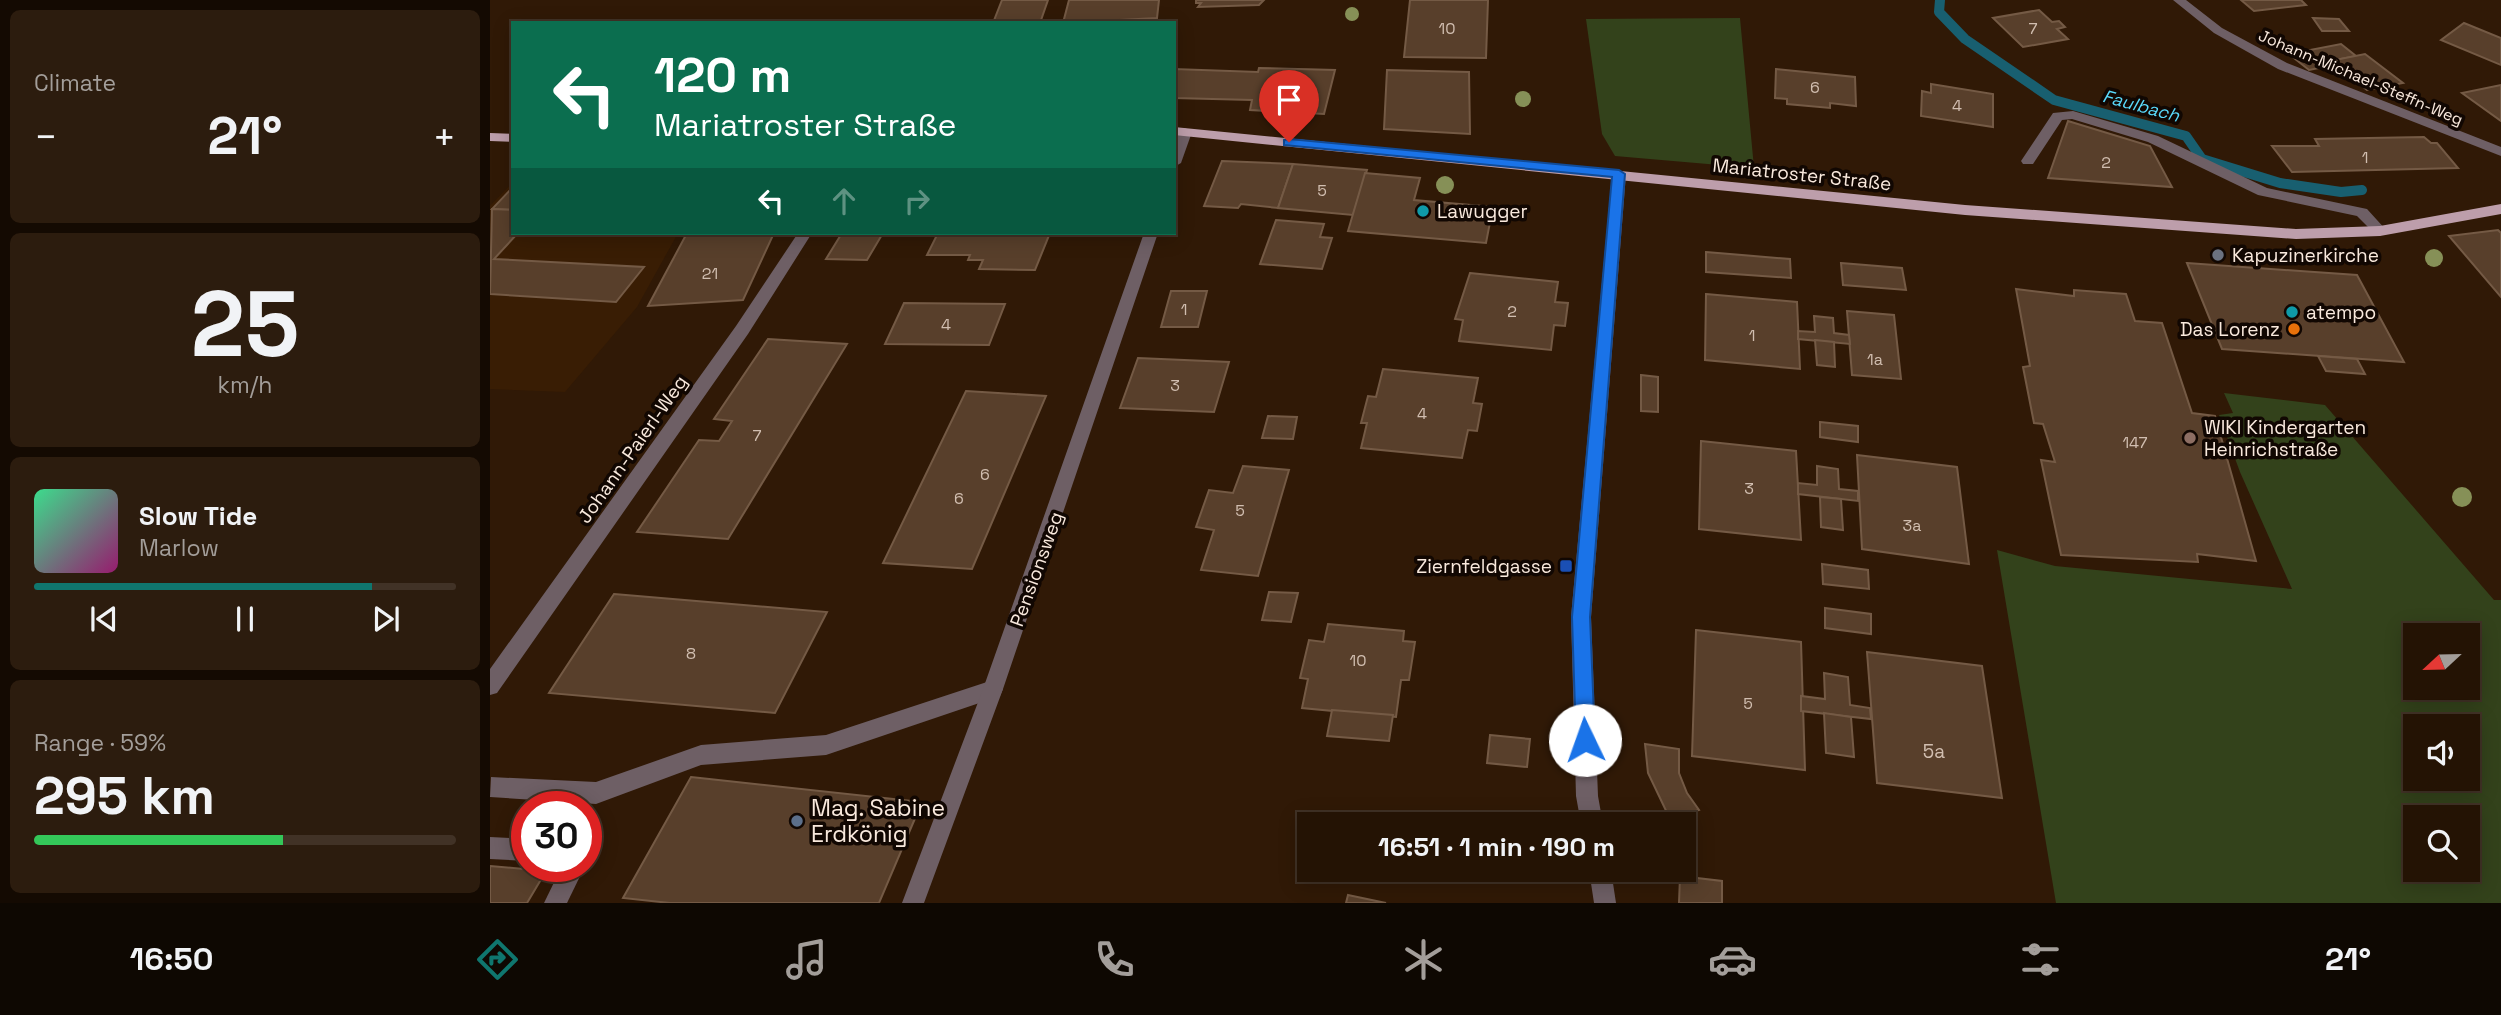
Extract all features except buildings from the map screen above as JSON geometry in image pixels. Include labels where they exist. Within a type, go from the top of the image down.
[{"type":"main road","name":"Mariatroster Straße","points":[[1179,131],[1979,211],[2306,234],[2380,231],[2501,209]]},
{"type":"main road","points":[[490,137],[511,138]]},
{"type":"street","name":"Johann-Michael-Steffn-Weg","points":[[2179,0],[2201,21],[2244,47],[2316,80],[2501,152]]},
{"type":"street","points":[[2028,161],[2057,117],[2073,115],[2153,139],[2263,192],[2362,212],[2380,231]]},
{"type":"street","points":[[1176,150],[1179,131]]},
{"type":"street","points":[[1590,812],[1587,796],[1581,617],[1619,174]]},
{"type":"street","name":"Johann-Paierl-Weg","points":[[490,686],[742,330],[803,235]]},
{"type":"street","name":"Pensionsweg","points":[[913,903],[993,689],[1150,235]]},
{"type":"street","points":[[491,787],[596,793],[701,755],[826,745],[993,689]]},
{"type":"street","points":[[490,848],[511,849]]},
{"type":"street","points":[[555,903],[566,882]]},
{"type":"street","points":[[1602,882],[1605,903]]},
{"type":"shaded area","points":[[511,184],[511,235],[677,235],[637,307],[565,392],[490,389],[490,206]]},
{"type":"green space","points":[[1740,18],[1754,168],[1615,156],[1602,134],[1586,19]]},
{"type":"green space","points":[[2224,393],[2325,405],[2494,600],[2501,600],[2501,903],[2056,903],[1997,550],[2055,566],[2292,589],[2240,472],[2219,415],[2233,413]]},
{"type":"waterway","name":"Faulbach","points":[[1940,0],[1939,12],[1965,39],[2054,100],[2186,136],[2202,159],[2280,183],[2341,192],[2362,190]]},
{"type":"place","name":"Lawugger","points":[[1423,211]]},
{"type":"place","name":"Kapuzinerkirche","points":[[2218,255]]},
{"type":"place","name":"atempo","points":[[2292,312]]},
{"type":"place","name":"Das Lorenz","points":[[2294,329]]},
{"type":"place","name":"WIKI Kindergarten Heinrichstraße","points":[[2190,438]]},
{"type":"place","name":"Ziernfeldgasse","points":[[1566,566]]},
{"type":"place","name":"Mag. Sabine Erdkönig","points":[[797,821]]},
{"type":"route","points":[[1289,142],[1502,165],[1619,174],[1581,617],[1585,740]]}]
